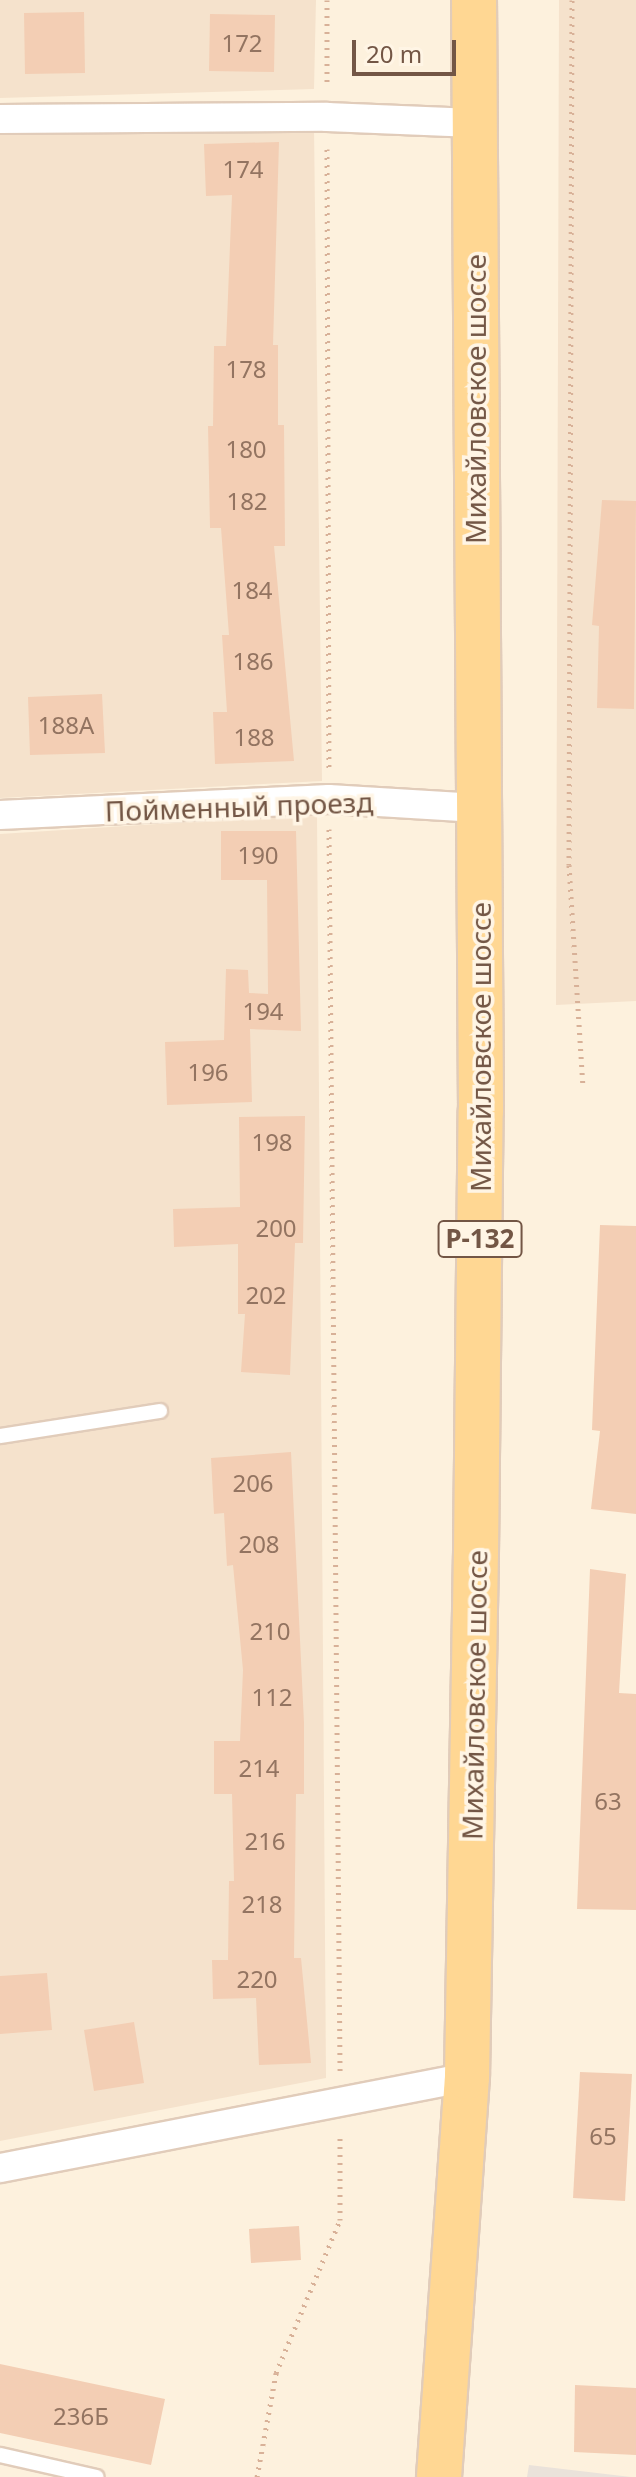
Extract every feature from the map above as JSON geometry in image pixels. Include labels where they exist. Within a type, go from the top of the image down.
[{"type":"main road","name":"Михайловское шоссе","points":[[439,2477],[467,2077],[481,1142],[474,0]]},
{"type":"street","points":[[0,119],[327,117],[474,123]]},
{"type":"street","name":"Пойменный проезд","points":[[0,815],[329,799],[478,808]]},
{"type":"street","points":[[0,2168],[467,2077]]},
{"type":"lane","points":[[0,1436],[160,1411]]},
{"type":"lane","points":[[0,2455],[97,2477]]},
{"type":"path","points":[[257,2477],[276,2373],[340,2220],[329,799],[327,0]]},
{"type":"path","points":[[572,0],[569,865],[583,1085]]},
{"type":"shaded area","points":[[0,0],[316,0],[314,89],[0,98]]},
{"type":"shaded area","points":[[559,0],[636,0],[636,1001],[556,1005]]},
{"type":"shaded area","points":[[314,128],[322,781],[0,798],[0,135]]},
{"type":"shaded area","points":[[317,814],[326,2078],[0,2141],[0,834]]},
{"type":"shaded area","points":[[529,2465],[631,2477],[527,2477]]},
{"type":"building","points":[[84,12],[85,73],[25,74],[24,13]]},
{"type":"building","points":[[210,14],[275,15],[274,72],[209,71]]},
{"type":"building","points":[[279,142],[273,345],[278,345],[278,425],[284,425],[285,546],[274,546],[294,761],[215,764],[213,712],[227,712],[222,635],[229,635],[221,528],[210,528],[208,426],[213,426],[214,346],[226,346],[232,195],[206,196],[204,144]]},
{"type":"building","points":[[602,500],[636,501],[634,709],[597,708],[599,626],[592,625]]},
{"type":"building","points":[[102,694],[105,753],[30,755],[28,697]]},
{"type":"building","points":[[221,831],[296,831],[301,1031],[250,1029],[252,1102],[167,1105],[165,1042],[224,1040],[226,969],[248,970],[249,993],[268,994],[267,880],[221,880]]},
{"type":"building","points":[[305,1116],[303,1243],[295,1243],[290,1375],[241,1372],[245,1314],[238,1314],[238,1244],[174,1247],[173,1209],[240,1207],[239,1117]]},
{"type":"building","points":[[600,1225],[636,1226],[636,1514],[591,1509],[600,1431],[592,1430]]},
{"type":"building","points":[[291,1452],[304,1723],[304,1794],[296,1794],[294,1958],[301,1958],[311,2063],[259,2065],[256,1998],[213,1999],[212,1960],[228,1960],[229,1881],[234,1881],[232,1794],[214,1794],[214,1741],[240,1741],[243,1670],[233,1565],[227,1566],[224,1513],[214,1514],[211,1458]]},
{"type":"building","points":[[590,1569],[626,1574],[619,1693],[636,1694],[636,1910],[577,1909]]},
{"type":"building","points":[[47,1973],[52,2030],[0,2034],[0,1976]]},
{"type":"building","points":[[134,2022],[144,2083],[94,2091],[84,2030]]},
{"type":"building","points":[[580,2072],[632,2074],[625,2201],[573,2198]]},
{"type":"building","points":[[299,2226],[301,2260],[251,2263],[249,2229]]},
{"type":"building","points":[[0,2364],[165,2399],[151,2465],[0,2433]]},
{"type":"building","points":[[575,2385],[636,2388],[636,2455],[574,2452]]}]
